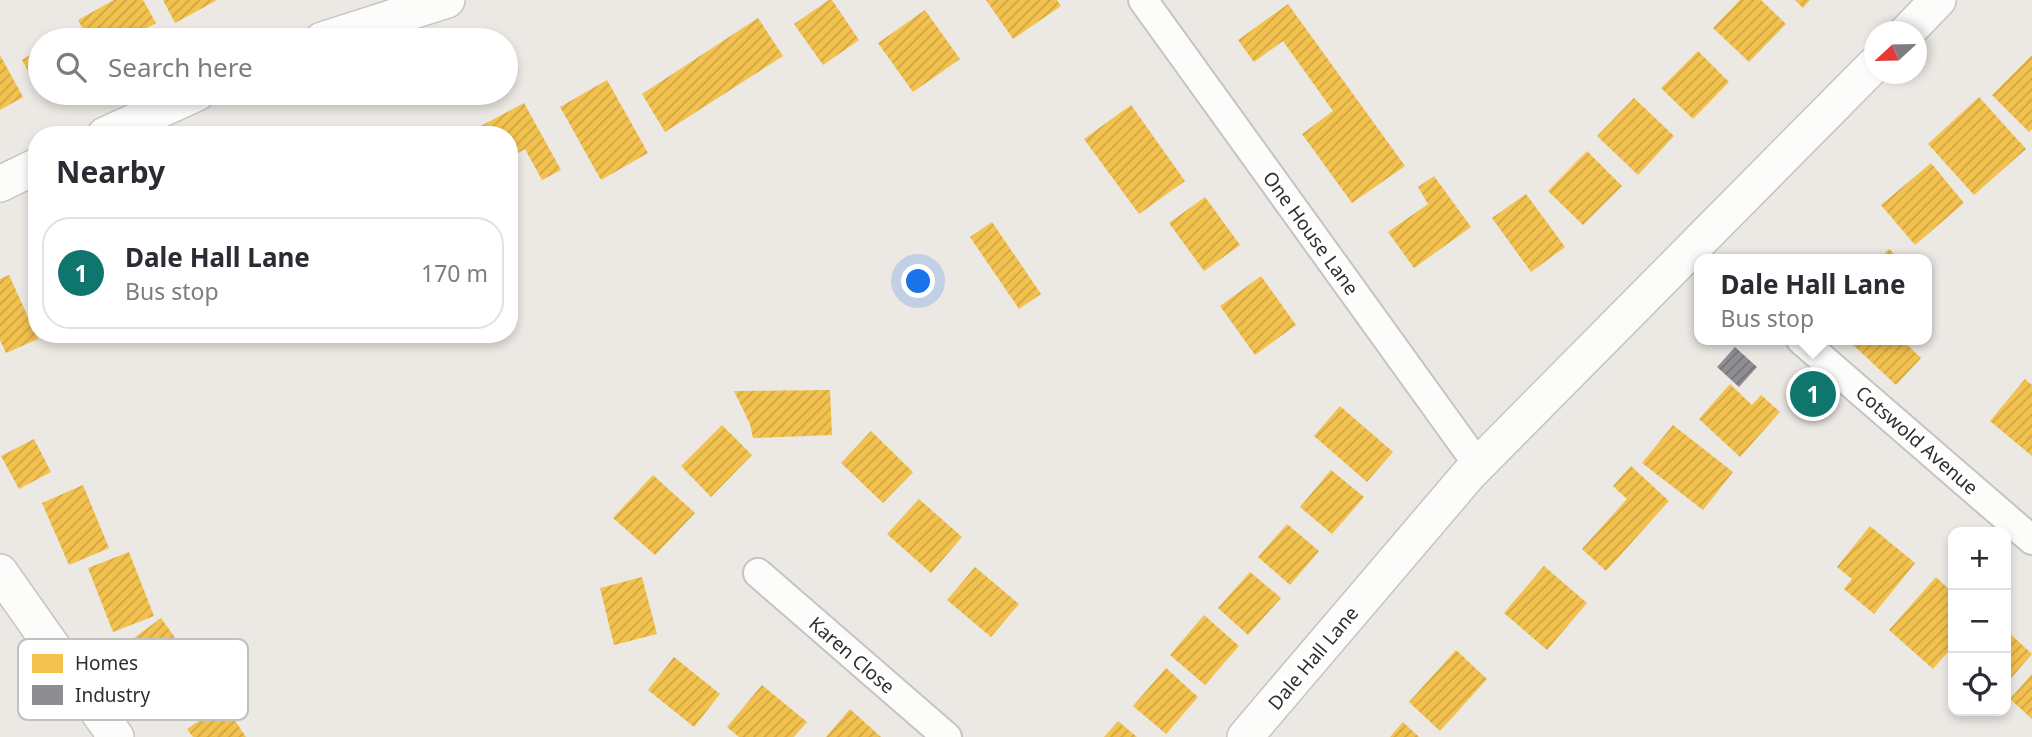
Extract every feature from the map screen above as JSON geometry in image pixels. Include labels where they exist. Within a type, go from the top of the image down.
[{"type":"street","points":[[356,28],[447,0]]},
{"type":"street","name":"One House Lane","points":[[1143,0],[1479,466]]},
{"type":"street","points":[[1918,21],[1938,0]]},
{"type":"street","name":"Dale Hall Lane","points":[[1701,253],[1864,76]]},
{"type":"street","points":[[125,126],[171,105]]},
{"type":"street","points":[[0,184],[28,170]]},
{"type":"street","name":"Dale Hall Lane","points":[[1245,737],[1469,474],[1694,260]]},
{"type":"street","name":"Cotswold Avenue","points":[[1807,345],[2032,540]]},
{"type":"street","points":[[0,572],[47,639]]},
{"type":"street","name":"Karen Close","points":[[758,573],[947,737]]},
{"type":"street","points":[[104,720],[116,737]]},
{"type":"building: Homes","points":[[114,0],[143,0],[156,23],[147,28],[82,28],[78,20]]},
{"type":"building: Homes","points":[[163,0],[217,0],[175,23]]},
{"type":"building: Homes","points":[[832,0],[859,40],[823,65],[794,24]]},
{"type":"building: Homes","points":[[986,0],[1057,0],[1061,6],[1013,39]]},
{"type":"building: Homes","points":[[1740,0],[1761,0],[1786,24],[1749,62],[1713,28]]},
{"type":"building: Homes","points":[[1795,0],[1810,0],[1803,8]]},
{"type":"building: Homes","points":[[1288,4],[1405,166],[1352,203],[1302,134],[1333,111],[1283,41],[1254,62],[1238,40]]},
{"type":"building: Homes","points":[[925,10],[960,59],[913,92],[878,43]]},
{"type":"building: Homes","points":[[758,18],[783,56],[665,132],[642,94]]},
{"type":"building: Homes","points":[[1698,51],[1729,82],[1693,119],[1661,88]]},
{"type":"building: Homes","points":[[0,55],[23,97],[0,110]]},
{"type":"building: Homes","points":[[2032,55],[2032,129],[2029,132],[1992,95]]},
{"type":"building: Homes","points":[[28,56],[28,71],[22,60]]},
{"type":"building: Homes","points":[[607,80],[648,153],[601,180],[560,107]]},
{"type":"building: Homes","points":[[1979,97],[2026,149],[1974,195],[1928,144]]},
{"type":"building: Homes","points":[[1634,98],[1674,136],[1638,175],[1597,136]]},
{"type":"building: Homes","points":[[524,103],[561,170],[542,180],[525,149],[518,153],[518,126],[481,126]]},
{"type":"building: Homes","points":[[1131,105],[1185,181],[1139,214],[1084,139]]},
{"type":"building: Homes","points":[[1587,151],[1622,186],[1583,225],[1548,191]]},
{"type":"building: Homes","points":[[1931,163],[1964,203],[1915,245],[1881,205]]},
{"type":"building: Homes","points":[[1434,176],[1471,227],[1414,268],[1388,232],[1428,204],[1418,187]]},
{"type":"building: Homes","points":[[1526,194],[1565,247],[1531,272],[1492,218]]},
{"type":"building: Homes","points":[[1205,197],[1240,245],[1204,271],[1169,223]]},
{"type":"building: Homes","points":[[992,222],[1041,294],[1019,309],[970,237]]},
{"type":"building: Homes","points":[[9,275],[28,317],[29,343],[6,353],[0,340],[0,279]]},
{"type":"building: Homes","points":[[1261,276],[1296,325],[1255,355],[1220,306]]},
{"type":"building: Homes","points":[[1853,345],[1907,345],[1921,358],[1896,385]]},
{"type":"building: Homes","points":[[2025,379],[2032,385],[2032,456],[1990,421]]},
{"type":"building: Homes","points":[[1730,384],[1752,405],[1761,395],[1780,412],[1740,457],[1699,419]]},
{"type":"building: Homes","points":[[830,390],[832,435],[753,438],[750,424],[734,391]]},
{"type":"building: Homes","points":[[1340,406],[1393,452],[1367,482],[1314,436]]},
{"type":"building: Homes","points":[[722,425],[752,455],[711,497],[681,466]]},
{"type":"building: Homes","points":[[1673,425],[1733,472],[1703,510],[1642,463]]},
{"type":"building: Homes","points":[[871,431],[913,472],[883,503],[841,463]]},
{"type":"building: Homes","points":[[34,439],[51,472],[19,489],[1,456]]},
{"type":"building: Homes","points":[[1631,466],[1669,501],[1606,571],[1582,549],[1627,499],[1613,486]]},
{"type":"building: Homes","points":[[1331,470],[1364,497],[1332,534],[1300,507]]},
{"type":"building: Homes","points":[[653,475],[695,513],[655,555],[613,518]]},
{"type":"building: Homes","points":[[83,485],[109,548],[69,565],[42,503]]},
{"type":"building: Homes","points":[[919,499],[962,537],[931,573],[887,534]]},
{"type":"building: Homes","points":[[1287,524],[1319,551],[1290,585],[1258,557]]},
{"type":"building: Homes","points":[[1870,526],[1915,563],[1874,614],[1844,589],[1852,579],[1837,567]]},
{"type":"building: Homes","points":[[129,552],[154,616],[113,632],[88,568]]},
{"type":"building: Homes","points":[[1544,566],[1587,603],[1547,650],[1504,613]]},
{"type":"building: Homes","points":[[975,567],[1019,604],[991,637],[947,600]]},
{"type":"building: Homes","points":[[1250,572],[1281,598],[1248,635],[1218,608]]},
{"type":"building: Homes","points":[[642,577],[657,634],[614,645],[600,588]]},
{"type":"building: Homes","points":[[1936,577],[1948,588],[1948,652],[1933,669],[1889,630]]},
{"type":"building: Homes","points":[[1204,615],[1239,646],[1205,685],[1170,655]]},
{"type":"building: Homes","points":[[161,618],[176,639],[133,639]]},
{"type":"building: Homes","points":[[2011,635],[2032,654],[2011,678]]},
{"type":"building: Homes","points":[[1456,650],[1487,679],[1440,731],[1409,702]]},
{"type":"building: Homes","points":[[674,657],[720,694],[694,727],[648,690]]},
{"type":"building: Homes","points":[[1166,668],[1198,697],[1166,734],[1133,706]]},
{"type":"building: Homes","points":[[2032,674],[2032,719],[2011,698]]},
{"type":"building: Homes","points":[[762,685],[807,722],[794,737],[739,737],[727,727]]},
{"type":"building: Homes","points":[[850,709],[881,737],[826,737]]},
{"type":"building: Homes","points":[[200,720],[235,720],[246,737],[193,737],[187,729]]},
{"type":"building: Homes","points":[[1118,721],[1137,737],[1104,737]]},
{"type":"building: Homes","points":[[1403,722],[1419,737],[1390,737]]},
{"type":"building: Industry","points":[[1735,347],[1757,367],[1739,387],[1717,367]]},
{"type":"place","name":"Dale Hall Lane","points":[[1813,394]]}]
